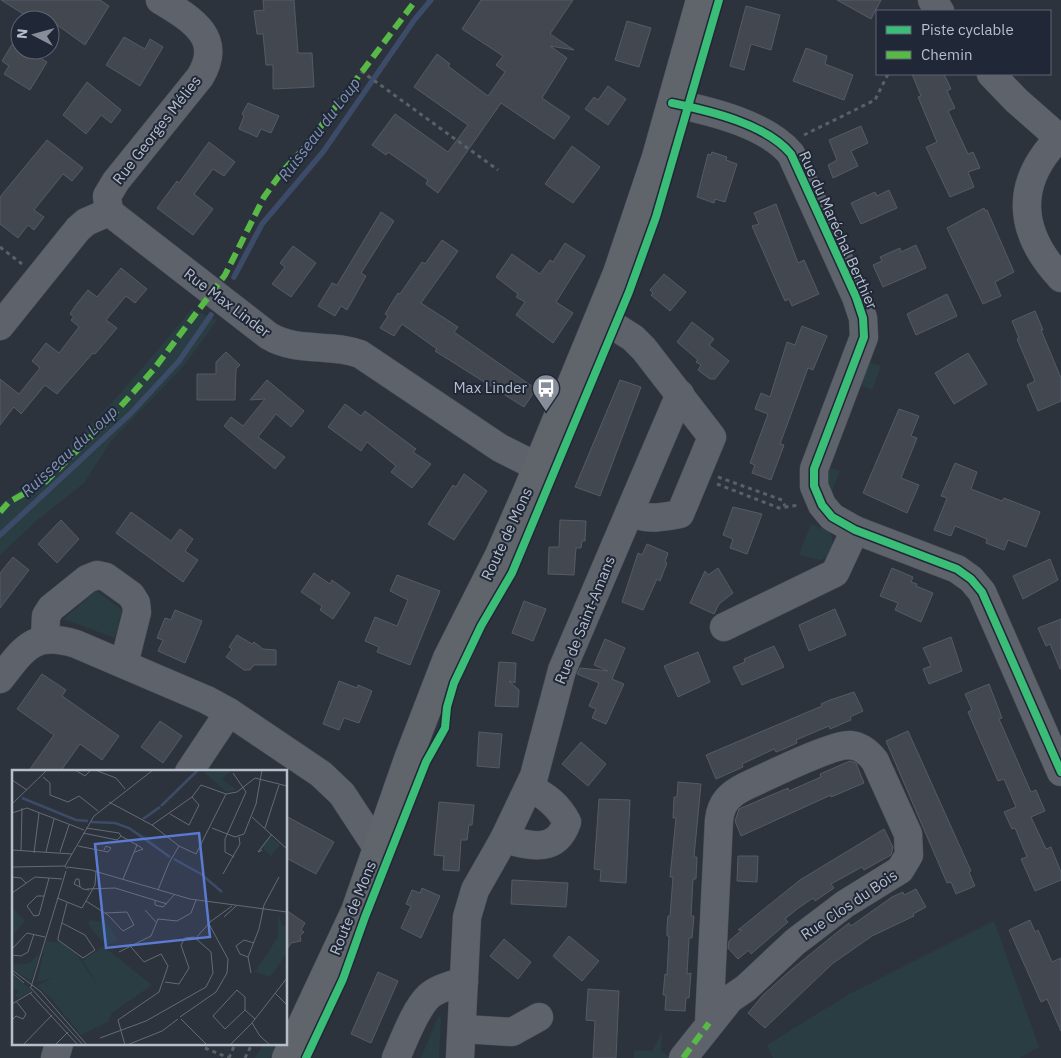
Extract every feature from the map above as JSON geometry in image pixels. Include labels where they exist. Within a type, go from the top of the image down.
[{"type":"main road","name":"Route de Mons","points":[[286,1058],[355,911],[389,812],[447,658],[499,555],[538,467],[600,317],[634,228],[672,103],[700,0]]},
{"type":"street","name":"Rue Georges Mélies","points":[[109,212],[107,196],[116,181],[208,64],[209,50],[204,34],[196,23],[160,0]]},
{"type":"street","points":[[992,75],[1016,100],[1060,137],[1039,160],[1028,186],[1026,211],[1031,234],[1040,252],[1061,278]]},
{"type":"street","name":"Rue du Maréchal Berthier","points":[[672,103],[759,129],[783,145],[797,165],[856,297],[863,318],[864,337],[858,356],[814,468],[814,486],[822,505],[832,517],[855,530],[956,569],[971,579],[982,592],[1061,772]]},
{"type":"street","points":[[0,326],[78,229],[86,222],[109,212]]},
{"type":"street","name":"Rue Max Linder","points":[[109,212],[278,342],[300,347],[338,349],[360,354],[500,448],[538,467]]},
{"type":"street","points":[[600,317],[633,338],[657,364],[712,437],[680,514],[657,519],[639,517],[630,512]]},
{"type":"street","name":"Rue de Saint-Amans","points":[[460,1058],[463,1029],[467,917],[470,904],[475,890],[504,839],[529,787],[538,764],[562,670],[680,394]]},
{"type":"street","points":[[724,627],[835,573],[855,530]]},
{"type":"street","points":[[44,639],[46,616],[51,608],[87,579],[97,575],[106,577],[131,595],[136,602],[137,612],[124,664]]},
{"type":"street","points":[[0,679],[30,644],[44,639],[58,638],[124,664],[229,712],[321,774],[342,794],[378,848]]},
{"type":"street","points":[[190,770],[229,712]]},
{"type":"street","name":"Rue Clos du Bois","points":[[683,1058],[730,999],[746,988],[795,942],[845,904],[893,876],[906,862],[910,844],[908,834],[875,761],[870,754],[861,748],[839,746],[733,792],[725,800],[718,820],[709,1023]]},
{"type":"street","points":[[504,839],[540,845],[552,844],[562,835],[567,822],[559,808],[544,795],[529,787]]},
{"type":"street","points":[[342,794],[389,812]]},
{"type":"street","points":[[396,1058],[422,1005],[429,996],[439,989],[464,980]]},
{"type":"street","points":[[463,1029],[512,1032],[539,1018]]},
{"type":"path","points":[[361,71],[498,170]]},
{"type":"path","points":[[783,145],[875,100],[888,75]]},
{"type":"path","points":[[0,247],[38,278]]},
{"type":"path","points":[[712,474],[782,500],[785,506]]},
{"type":"path","points":[[716,484],[779,508],[785,506],[822,505]]},
{"type":"path","points":[[205,1048],[229,1058],[234,1046]]},
{"type":"path","points":[[245,1058],[251,1046]]},
{"type":"shaded area","points":[[192,309],[217,320],[183,367],[111,441],[84,483],[36,521],[0,555],[0,505],[27,484],[78,438],[148,362]]},
{"type":"shaded area","points":[[866,361],[881,366],[872,390],[859,384]]},
{"type":"shaded area","points":[[825,466],[840,471],[831,493],[826,495]]},
{"type":"shaded area","points":[[811,524],[830,531],[832,536],[833,544],[831,551],[821,560],[799,555]]},
{"type":"shaded area","points":[[94,592],[98,592],[122,610],[115,638],[64,619]]},
{"type":"shaded area","points":[[994,921],[1039,1047],[1020,1058],[773,1058],[767,1045],[851,993]]},
{"type":"shaded area","points":[[438,1017],[441,1017],[439,1058],[421,1058]]},
{"type":"shaded area","points":[[662,1032],[661,1051],[671,1058],[634,1058],[634,1050],[652,1051]]},
{"type":"shaded area","points":[[263,1046],[276,1046],[270,1058],[255,1058]]},
{"type":"building","points":[[1,0],[100,0],[109,6],[85,45],[60,27],[60,10],[17,10]]},
{"type":"building","points":[[263,0],[294,0],[298,53],[312,53],[314,87],[273,89],[273,65],[266,65],[263,34],[257,34],[254,11],[264,10]]},
{"type":"building","points":[[481,0],[573,0],[550,34],[574,50],[550,46],[567,58],[542,98],[570,117],[554,139],[501,103],[438,193],[426,184],[428,180],[388,152],[386,155],[372,145],[395,114],[448,152],[468,125],[414,87],[437,54],[450,64],[448,66],[488,96],[505,72],[496,65],[503,56],[462,29]]},
{"type":"building","points":[[837,0],[881,0],[871,19]]},
{"type":"building","points":[[746,6],[780,15],[771,50],[751,44],[744,70],[730,66]]},
{"type":"building","points":[[627,21],[651,28],[639,67],[615,60]]},
{"type":"building","points":[[124,37],[145,49],[150,39],[163,47],[140,86],[106,65]]},
{"type":"building","points":[[10,48],[10,60],[44,60],[47,62],[30,90],[4,74],[9,66],[2,61]]},
{"type":"building","points":[[806,48],[827,56],[825,64],[853,75],[844,100],[793,81]]},
{"type":"building","points":[[912,75],[944,75],[951,89],[947,91],[955,108],[948,111],[968,154],[973,152],[980,168],[968,172],[974,187],[950,197],[926,147],[937,142],[918,97],[921,96]]},
{"type":"building","points":[[87,82],[121,110],[111,123],[101,115],[86,134],[63,115]]},
{"type":"building","points":[[608,86],[626,99],[608,125],[585,109],[594,97],[598,100]]},
{"type":"building","points":[[248,103],[279,116],[271,133],[261,129],[257,137],[239,129],[244,116],[242,114]]},
{"type":"building","points":[[861,126],[868,143],[851,151],[858,166],[833,178],[828,165],[837,160],[829,140]]},
{"type":"building","points":[[47,140],[83,168],[72,181],[63,174],[34,210],[44,217],[34,230],[28,225],[18,238],[0,224],[0,197]]},
{"type":"building","points":[[209,142],[235,162],[224,176],[213,169],[194,194],[213,209],[193,235],[157,208],[177,181],[179,183]]},
{"type":"building","points":[[572,146],[600,167],[573,203],[545,184]]},
{"type":"building","points":[[712,152],[727,157],[726,160],[737,164],[725,202],[715,199],[714,203],[697,197],[708,154],[711,155]]},
{"type":"building","points":[[889,190],[897,208],[861,224],[851,203],[875,192],[877,196]]},
{"type":"building","points":[[776,204],[798,263],[804,260],[819,294],[792,306],[789,299],[785,301],[752,226],[759,224],[754,213]]},
{"type":"building","points":[[984,208],[985,211],[987,210],[1014,272],[995,282],[1001,296],[983,304],[947,228]]},
{"type":"building","points":[[381,212],[394,221],[361,273],[366,276],[347,310],[341,306],[335,316],[318,306],[332,283],[337,285]]},
{"type":"building","points":[[442,240],[458,251],[421,303],[458,327],[454,332],[536,389],[524,407],[435,351],[437,349],[402,324],[394,336],[380,328],[388,316],[385,314],[398,293],[400,294],[422,262],[425,264]]},
{"type":"building","points":[[565,243],[585,256],[556,302],[573,313],[553,343],[516,315],[525,302],[516,297],[518,294],[496,277],[512,254],[540,274],[550,260],[553,262]]},
{"type":"building","points":[[916,245],[926,268],[883,287],[873,265],[882,261],[880,257],[900,248],[901,252]]},
{"type":"building","points":[[293,246],[316,263],[291,297],[272,284],[285,267],[280,263]]},
{"type":"building","points":[[121,268],[147,289],[135,303],[126,296],[106,320],[117,328],[57,394],[45,385],[21,414],[14,407],[0,425],[0,379],[19,394],[40,368],[32,361],[46,343],[59,353],[79,327],[71,320],[74,317],[70,314],[75,306],[88,290],[97,297]]},
{"type":"building","points":[[664,274],[686,292],[670,311],[651,295],[653,293],[650,290]]},
{"type":"building","points":[[947,294],[957,316],[916,335],[907,314]]},
{"type":"building","points":[[1035,311],[1061,378],[1061,401],[1038,411],[1027,385],[1035,381],[1017,339],[1019,338],[1012,321]]},
{"type":"building","points":[[692,322],[714,339],[709,345],[729,361],[715,379],[710,379],[698,370],[701,365],[696,362],[698,360],[677,342]]},
{"type":"building","points":[[802,326],[827,336],[813,370],[808,368],[780,444],[784,445],[771,480],[752,473],[755,465],[750,463],[768,414],[755,409],[761,393],[770,397],[787,342],[795,345]]},
{"type":"building","points":[[226,352],[240,365],[236,369],[235,400],[197,400],[197,374],[216,374],[216,362]]},
{"type":"building","points":[[968,353],[987,384],[954,404],[935,373]]},
{"type":"building","points":[[267,380],[304,411],[291,427],[276,414],[258,437],[285,457],[275,469],[224,426],[231,417],[243,426],[265,399],[250,400]]},
{"type":"building","points":[[620,380],[641,387],[600,496],[575,487]]},
{"type":"building","points":[[345,404],[361,416],[365,411],[416,449],[413,452],[431,464],[412,488],[391,472],[396,466],[367,442],[361,451],[328,427]]},
{"type":"building","points":[[899,409],[919,416],[911,436],[917,438],[901,478],[919,485],[907,513],[863,493]]},
{"type":"building","points":[[955,463],[977,472],[971,489],[1002,501],[1004,498],[1040,512],[1026,547],[1008,540],[1004,550],[986,543],[987,539],[955,526],[951,536],[934,530],[947,498],[941,496]]},
{"type":"building","points":[[464,474],[487,491],[454,540],[428,524],[453,485],[456,487]]},
{"type":"building","points":[[733,507],[762,514],[747,554],[730,548],[733,539],[723,535]]},
{"type":"building","points":[[131,512],[171,541],[180,529],[193,539],[185,551],[198,560],[183,582],[116,533]]},
{"type":"building","points":[[61,520],[79,539],[57,563],[38,544]]},
{"type":"building","points":[[560,520],[586,521],[585,541],[582,541],[581,548],[576,548],[574,575],[548,574],[549,547],[559,547]]},
{"type":"building","points":[[647,544],[668,553],[665,562],[667,563],[660,581],[657,579],[643,610],[622,602],[638,553],[642,555]]},
{"type":"building","points":[[13,557],[29,570],[0,608],[0,573]]},
{"type":"building","points":[[1050,559],[1058,580],[1023,599],[1013,576]]},
{"type":"building","points":[[718,568],[733,593],[719,604],[714,614],[690,603],[705,571],[708,575]]},
{"type":"building","points":[[892,568],[913,577],[911,582],[917,584],[916,586],[933,593],[921,622],[895,610],[898,603],[880,596]]},
{"type":"building","points":[[314,573],[330,584],[332,580],[350,593],[333,619],[320,610],[322,606],[301,592]]},
{"type":"building","points":[[397,575],[440,591],[410,665],[377,652],[379,647],[365,641],[375,617],[397,626],[408,600],[390,591]]},
{"type":"building","points":[[524,601],[546,609],[533,641],[512,633]]},
{"type":"building","points":[[835,609],[846,635],[809,651],[799,625]]},
{"type":"building","points":[[175,610],[202,621],[185,663],[158,651],[163,640],[157,638],[165,618],[171,620]]},
{"type":"building","points":[[1061,619],[1060,669],[1050,644],[1046,646],[1038,628]]},
{"type":"building","points":[[237,635],[252,644],[254,642],[263,649],[276,650],[276,665],[254,665],[250,670],[244,670],[226,657],[232,649],[229,647]]},
{"type":"building","points":[[951,637],[962,671],[929,684],[923,669],[931,666],[923,648]]},
{"type":"building","points":[[605,639],[625,648],[612,679],[624,684],[606,724],[592,718],[596,709],[589,706],[599,683],[577,674],[580,668],[608,671],[594,665]]},
{"type":"building","points":[[774,646],[784,667],[742,685],[733,667],[745,662],[744,659]]},
{"type":"building","points":[[698,652],[710,682],[678,697],[664,666]]},
{"type":"building","points":[[499,662],[516,663],[515,683],[509,681],[519,690],[518,707],[495,706]]},
{"type":"building","points":[[42,674],[66,690],[62,696],[119,736],[102,760],[80,744],[61,770],[29,770],[54,735],[17,709]]},
{"type":"building","points":[[339,681],[357,688],[358,685],[372,691],[359,723],[344,718],[339,730],[323,724]]},
{"type":"building","points":[[989,684],[1002,718],[999,719],[1031,792],[1036,790],[1045,811],[1031,817],[1046,849],[1051,847],[1061,872],[1061,880],[1035,891],[1021,859],[1027,857],[1015,828],[1012,829],[1004,812],[1016,807],[1004,779],[998,781],[968,712],[972,710],[965,694]]},
{"type":"building","points":[[854,692],[863,711],[850,717],[851,720],[830,729],[829,726],[796,740],[797,743],[776,752],[774,749],[742,764],[743,767],[716,779],[706,755],[822,706],[821,704],[830,700]]},
{"type":"building","points":[[160,721],[182,736],[163,763],[141,747]]},
{"type":"building","points":[[908,731],[971,871],[969,872],[975,886],[956,894],[951,882],[947,883],[886,741]]},
{"type":"building","points":[[479,732],[502,734],[499,768],[477,766]]},
{"type":"building","points":[[581,742],[606,764],[588,786],[562,764]]},
{"type":"building","points":[[850,761],[856,763],[864,783],[831,797],[831,795],[741,836],[735,821],[739,809],[788,788],[789,791],[821,777],[820,774]]},
{"type":"building","points":[[678,782],[701,784],[694,857],[697,857],[696,879],[693,879],[691,916],[694,916],[692,938],[689,938],[687,974],[691,973],[689,998],[686,998],[685,1011],[665,1010],[666,995],[663,995],[665,974],[667,975],[669,936],[667,936],[667,926],[668,916],[670,916],[673,877],[670,877],[676,818],[673,818],[674,797],[677,797]]},
{"type":"building","points":[[599,799],[630,800],[626,883],[600,881],[601,870],[594,869]]},
{"type":"building","points":[[439,802],[474,805],[472,825],[469,825],[467,840],[461,840],[459,871],[443,870],[444,856],[434,855]]},
{"type":"building","points":[[288,817],[334,842],[316,874],[288,859]]},
{"type":"building","points":[[884,829],[893,847],[891,855],[864,870],[862,867],[831,884],[834,888],[815,901],[813,898],[797,909],[785,919],[788,922],[751,954],[749,950],[738,959],[728,948],[729,941],[742,930],[738,930],[800,880]]},
{"type":"building","points":[[738,856],[758,856],[757,882],[737,881]]},
{"type":"building","points":[[512,880],[568,883],[566,907],[511,904]]},
{"type":"building","points":[[422,888],[440,896],[421,938],[401,928],[411,906],[406,904],[412,890],[420,893]]},
{"type":"building","points":[[916,889],[926,907],[913,914],[914,916],[872,936],[832,964],[765,1028],[748,1013],[763,995],[792,969],[849,923],[851,926],[892,897],[903,892],[904,895]]},
{"type":"building","points":[[288,911],[305,923],[301,930],[304,932],[300,936],[301,941],[291,943],[288,948]]},
{"type":"building","points":[[1030,920],[1035,932],[1038,930],[1052,962],[1061,958],[1061,1031],[1047,999],[1041,1002],[1009,930]]},
{"type":"building","points":[[569,936],[599,961],[582,981],[553,956]]},
{"type":"building","points":[[504,939],[531,962],[518,979],[490,956]]},
{"type":"building","points":[[378,972],[398,981],[371,1043],[351,1034]]},
{"type":"building","points":[[588,989],[619,991],[616,1058],[593,1058],[595,1021],[586,1020]]},
{"type":"waterway","name":"Ruisseau du Loup","points":[[234,277],[262,224],[323,152],[415,19],[431,0]]},
{"type":"waterway","name":"Ruisseau du Loup","points":[[0,535],[131,413],[179,361],[211,315]]},
{"type":"marked path","points":[[0,512],[9,502],[45,482],[113,415],[154,369],[225,275],[264,197],[282,172],[306,146],[416,0]]},
{"type":"marked path","points":[[683,1058],[709,1023]]},
{"type":"cycle path","points":[[306,1058],[343,979],[365,917],[426,762],[445,728],[447,707],[454,683],[481,626],[512,573],[629,292],[656,217],[719,0]]},
{"type":"cycle path","points":[[672,103],[736,120],[767,134],[791,154],[856,297],[863,318],[864,337],[814,469],[814,486],[822,505],[832,517],[855,530],[957,569],[971,579],[982,592],[1061,772]]},
{"type":"place","name":"Max Linder","points":[[546,412]]}]
